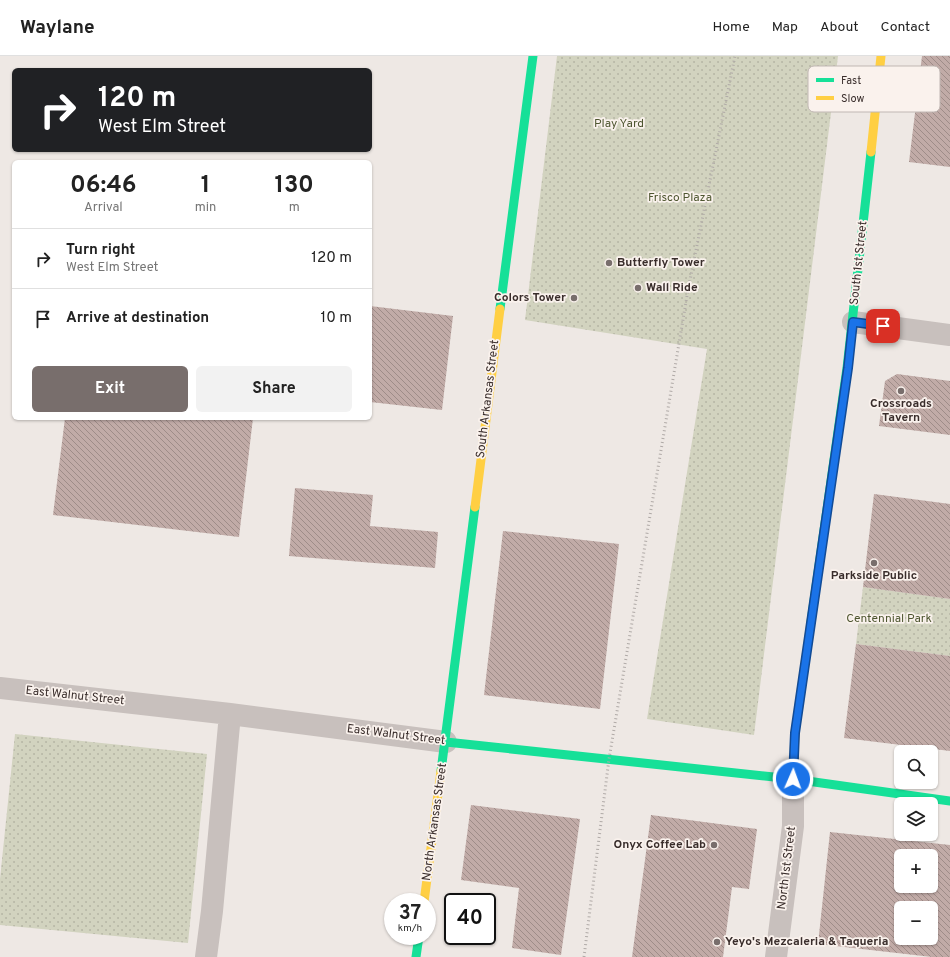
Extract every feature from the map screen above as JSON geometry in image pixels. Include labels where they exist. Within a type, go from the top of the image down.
[{"type":"street","name":"South Arkansas Street","points":[[446,742],[448,707],[533,56]]},
{"type":"street","name":"South 1st Street","points":[[880,66],[881,56]]},
{"type":"street","name":"South 1st Street","points":[[793,779],[795,733],[848,368],[875,112]]},
{"type":"street","points":[[853,322],[950,335]]},
{"type":"street","name":"East Walnut Street","points":[[0,690],[230,714],[446,742],[793,779],[950,801]]},
{"type":"street","points":[[206,957],[212,911],[230,714]]},
{"type":"street","name":"North Arkansas Street","points":[[425,893],[446,742]]},
{"type":"street","name":"North 1st Street","points":[[776,957],[793,826],[793,779]]},
{"type":"street","points":[[416,957],[418,945]]},
{"type":"green space","name":"Frisco Plaza","points":[[557,56],[838,56],[837,66],[808,66],[808,112],[831,112],[754,735],[647,719],[707,349],[525,320]]},
{"type":"green space","name":"Centennial Park","points":[[863,587],[950,599],[950,656],[856,644]]},
{"type":"green space","points":[[15,734],[207,754],[188,943],[0,925],[0,879]]},
{"type":"building","points":[[922,56],[950,56],[950,167],[909,162],[915,112],[940,112],[940,66],[921,66]]},
{"type":"building","points":[[372,306],[453,316],[442,410],[372,402]]},
{"type":"building","points":[[897,374],[950,381],[950,435],[879,426],[885,381]]},
{"type":"building","points":[[65,420],[253,420],[239,537],[53,515]]},
{"type":"building","points":[[295,488],[373,495],[370,526],[438,532],[435,568],[289,556]]},
{"type":"building","points":[[874,494],[950,504],[950,599],[863,587]]},
{"type":"building","points":[[503,531],[619,544],[600,709],[484,695]]},
{"type":"building","points":[[856,644],[950,656],[950,751],[938,750],[938,745],[901,745],[844,738]]},
{"type":"building","points":[[471,805],[580,819],[561,955],[512,948],[519,888],[461,880]]},
{"type":"building","points":[[651,815],[757,829],[749,889],[732,887],[723,957],[632,957]]},
{"type":"building","points":[[830,832],[894,839],[894,841],[913,841],[950,845],[950,957],[932,957],[818,944]]},
{"type":"railway","points":[[584,957],[609,759],[688,290],[735,56]]},
{"type":"traffic: fast","points":[[500,309],[533,56]]},
{"type":"traffic: fast","points":[[811,622],[847,368],[871,152]]},
{"type":"traffic: fast","points":[[441,771],[475,507]]},
{"type":"traffic: fast","points":[[446,742],[793,779],[950,801]]},
{"type":"traffic: fast","points":[[416,957],[418,945]]},
{"type":"traffic: slow","points":[[880,66],[881,56]]},
{"type":"traffic: slow","points":[[871,152],[875,112]]},
{"type":"traffic: slow","points":[[475,507],[500,309]]},
{"type":"traffic: slow","points":[[793,779],[795,733],[811,622]]},
{"type":"traffic: slow","points":[[425,893],[441,771]]},
{"type":"place","name":"Butterfly Tower","points":[[609,263]]},
{"type":"place","name":"Wall Ride","points":[[638,288]]},
{"type":"place","name":"Colors Tower","points":[[574,298]]},
{"type":"place","name":"Crossroads Tavern","points":[[901,391]]},
{"type":"place","name":"Parkside Public","points":[[874,563]]},
{"type":"place","name":"Onyx Coffee Lab","points":[[714,845]]},
{"type":"place","name":"Yeyo's Mezcaleria & Taqueria","points":[[717,942]]},
{"type":"route","points":[[793,779],[795,733],[848,368],[853,322],[883,326]]},
{"type":"park label","name":"Play Yard","points":[[619,124]]}]
